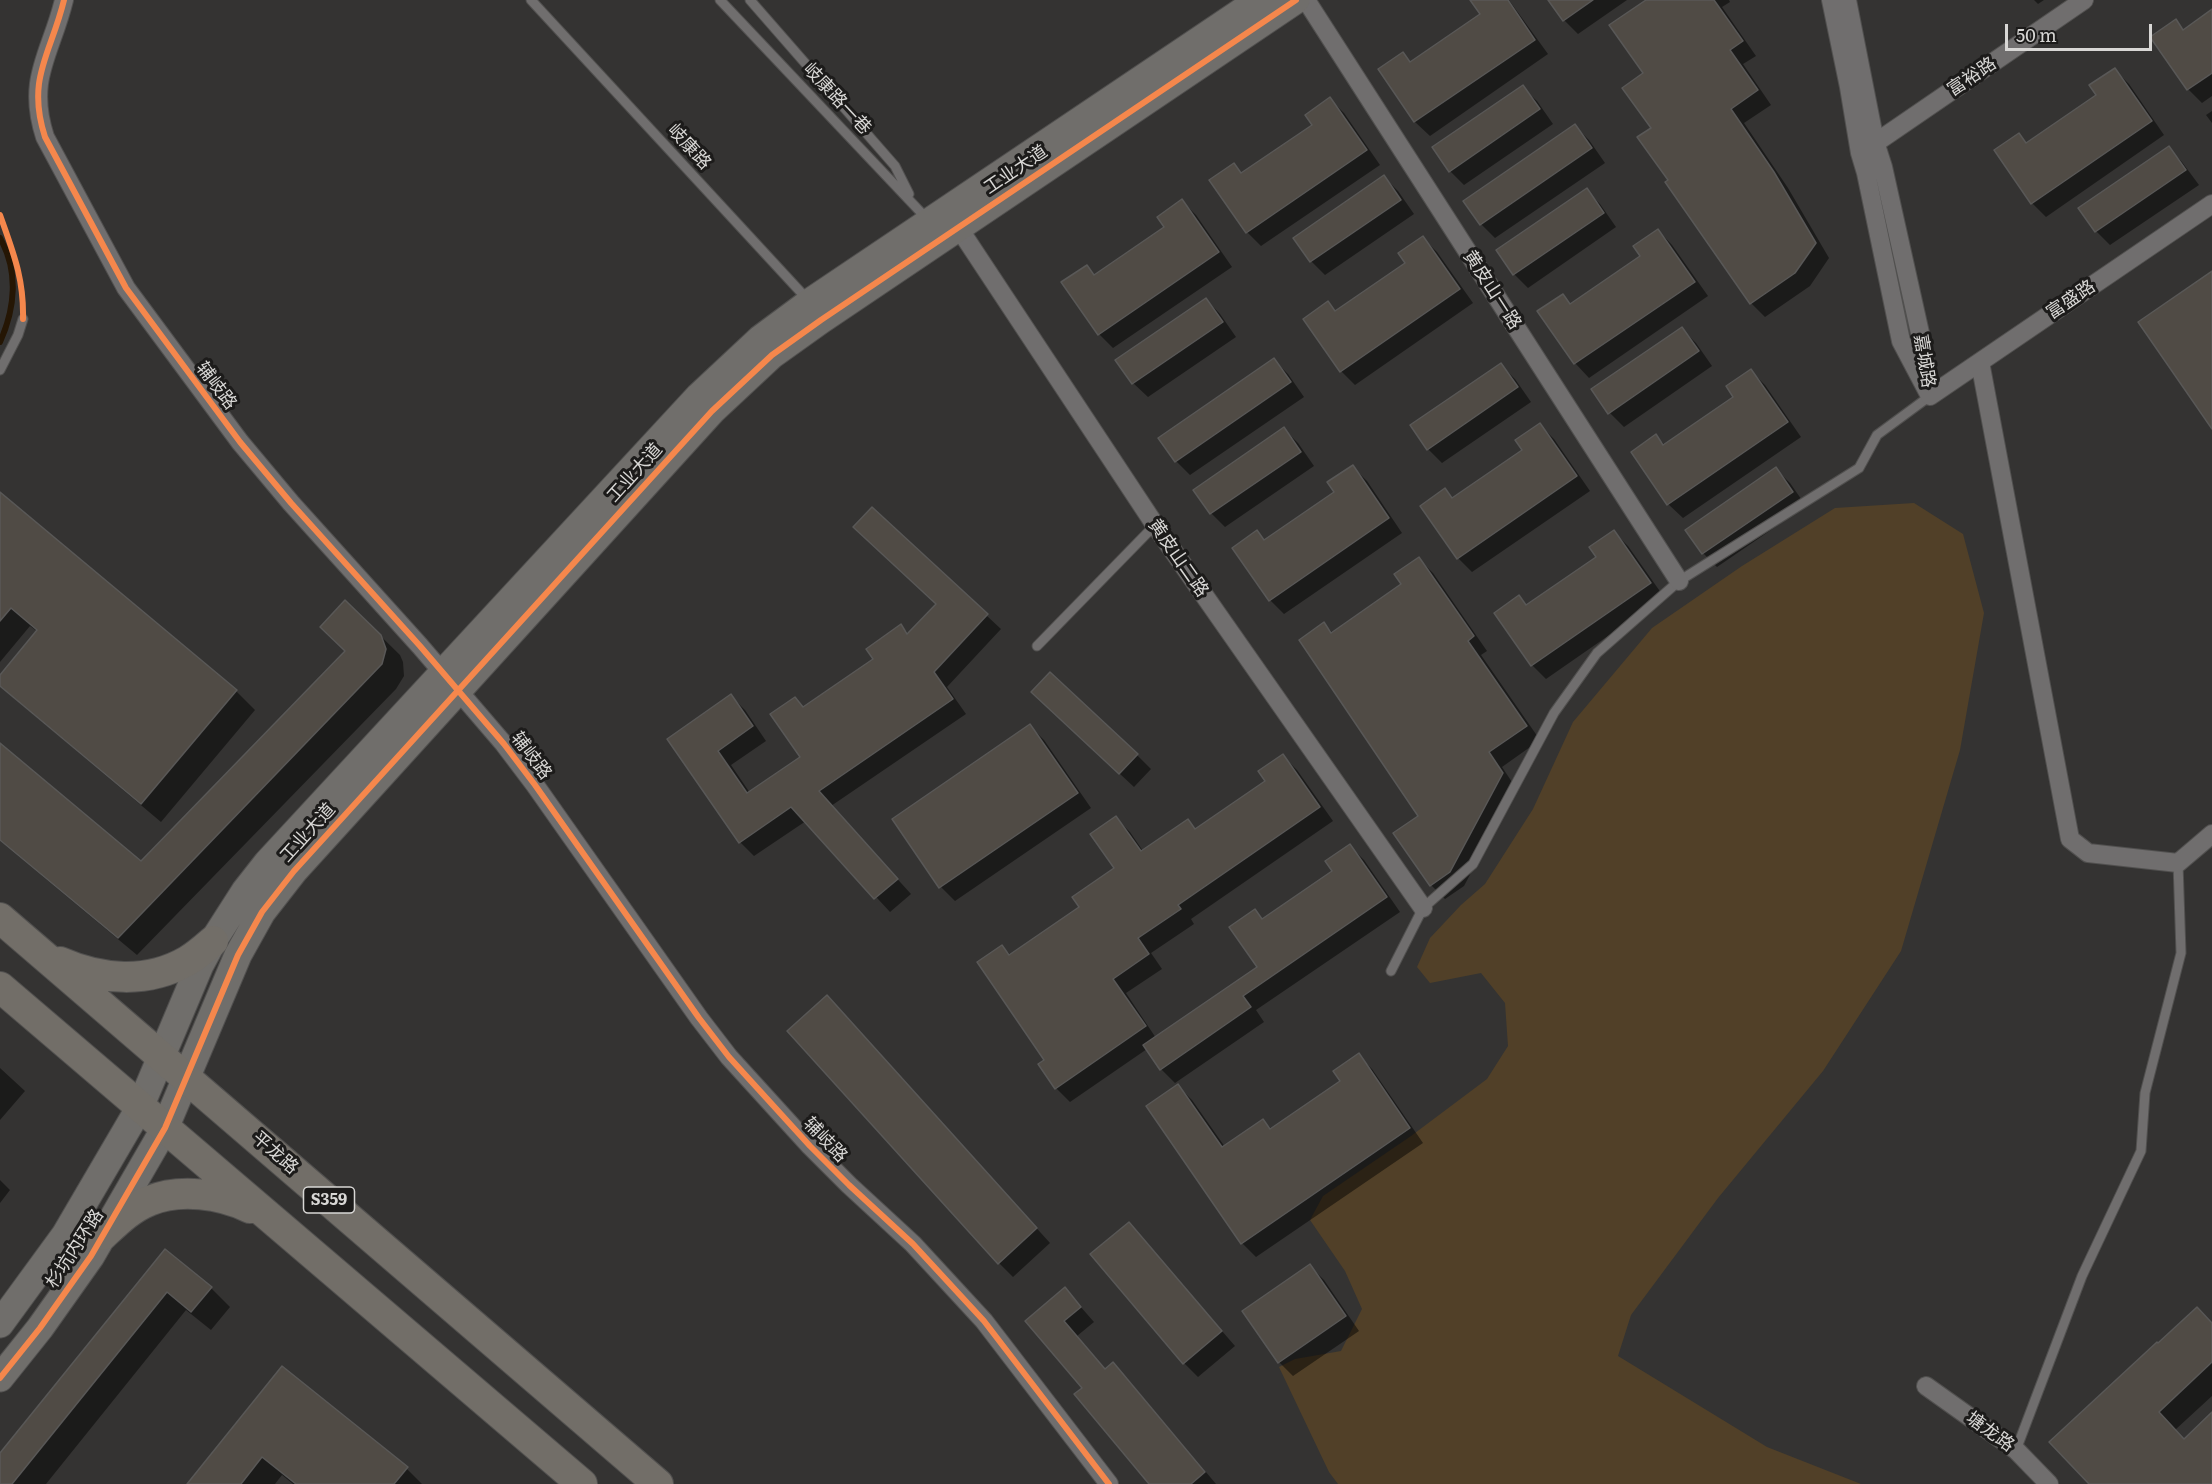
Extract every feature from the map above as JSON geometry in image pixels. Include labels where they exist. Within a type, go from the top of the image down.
[{"type":"main road","name":"平龙路","points":[[0,918],[658,1484]]},
{"type":"main road","points":[[32,946],[77,969],[102,976],[124,978],[147,976],[168,970],[188,961],[213,941]]},
{"type":"main road","name":"S359","points":[[0,987],[582,1484]]},
{"type":"main road","points":[[103,1235],[126,1214],[149,1200],[176,1194],[204,1195],[236,1201],[269,1217]]},
{"type":"street","name":"辅岐路","points":[[64,0],[38,78],[36,96],[38,118],[45,137],[111,262],[144,314],[240,442],[291,503],[504,744],[536,785],[699,1018],[729,1057],[810,1146],[913,1244],[984,1321],[1109,1484]]},
{"type":"street","name":"工业大道","points":[[815,311],[921,213],[1259,0]]},
{"type":"street","name":"工业大道","points":[[165,1128],[238,955],[267,905],[451,682],[699,396],[760,339],[815,311],[958,227],[1296,0]]},
{"type":"street","name":"黄皮山一路","points":[[1306,0],[1679,580]]},
{"type":"street","name":"嘉城路","points":[[1831,0],[1860,153],[1901,341],[1930,396]]},
{"type":"street","name":"嘉城路","points":[[1847,0],[1875,142],[1883,167],[1922,342],[1930,396]]},
{"type":"street","name":"富裕路","points":[[1860,153],[2084,0]]},
{"type":"street","name":"富盛路","points":[[1930,396],[2212,204]]},
{"type":"street","points":[[921,213],[958,227]]},
{"type":"street","name":"黄皮山二路","points":[[958,227],[1155,525],[1424,908]]},
{"type":"street","points":[[1980,362],[2070,839],[2088,853],[2178,863],[2212,834]]},
{"type":"street","name":"工业大道","points":[[140,1107],[200,965],[245,891],[267,863],[451,682]]},
{"type":"street","name":"杉坑内环路","points":[[0,1324],[65,1235],[140,1107]]},
{"type":"street","name":"杉坑内环路","points":[[0,1378],[40,1328],[91,1256],[165,1128]]},
{"type":"street","name":"塘龙路","points":[[1926,1386],[2016,1450],[2049,1484]]},
{"type":"lane","name":"岐康路","points":[[531,0],[815,311]]},
{"type":"lane","name":"岐康路一巷","points":[[720,0],[921,213]]},
{"type":"lane","points":[[750,0],[895,166],[921,213]]},
{"type":"lane","points":[[0,370],[18,335],[23,319]]},
{"type":"lane","points":[[1391,971],[1424,908],[1473,864],[1554,713],[1597,653],[1679,580],[1859,468],[1877,435],[1930,396]]},
{"type":"lane","points":[[1037,646],[1155,525]]},
{"type":"lane","points":[[2016,1450],[2082,1276],[2141,1151],[2145,1093],[2181,953],[2178,863]]},
{"type":"shaded area","points":[[1914,503],[1963,534],[1984,613],[1960,750],[1901,951],[1823,1071],[1718,1198],[1631,1315],[1618,1356],[1767,1447],[1861,1484],[1338,1484],[1329,1472],[1279,1367],[1295,1359],[1341,1351],[1362,1309],[1345,1271],[1310,1220],[1323,1196],[1411,1136],[1487,1079],[1508,1046],[1505,1003],[1481,973],[1430,983],[1417,967],[1430,938],[1461,905],[1485,884],[1533,809],[1573,722],[1652,628],[1742,566],[1835,508]]},
{"type":"building","points":[[1470,0],[1508,0],[1535,40],[1414,122],[1378,69],[1403,52],[1410,62],[1480,14]]},
{"type":"building","points":[[1548,0],[1593,0],[1563,21]]},
{"type":"building","points":[[1646,0],[1714,0],[1743,41],[1730,50],[1758,90],[1731,109],[1774,172],[1816,243],[1795,273],[1750,304],[1665,182],[1668,180],[1637,137],[1651,128],[1622,88],[1643,73],[1609,25]]},
{"type":"building","points":[[2212,9],[2212,73],[2187,90],[2150,37],[2176,19],[2183,30]]},
{"type":"building","points":[[2115,68],[2152,121],[2031,204],[1994,150],[2019,133],[2026,143],[2096,95],[2089,85]]},
{"type":"building","points":[[1523,85],[1540,109],[1449,172],[1432,147]]},
{"type":"building","points":[[1330,97],[1367,150],[1246,233],[1209,180],[1234,163],[1241,173],[1312,125],[1305,115]]},
{"type":"building","points":[[1575,124],[1592,148],[1480,225],[1463,201]]},
{"type":"building","points":[[2169,146],[2186,170],[2095,232],[2078,208]]},
{"type":"building","points":[[1384,175],[1401,200],[1310,262],[1293,238]]},
{"type":"building","points":[[1587,188],[1604,213],[1513,275],[1496,250]]},
{"type":"building","points":[[1182,199],[1219,252],[1098,335],[1061,282],[1087,265],[1094,275],[1164,227],[1157,217]]},
{"type":"building","points":[[1658,229],[1695,282],[1574,364],[1537,311],[1563,294],[1570,304],[1640,256],[1633,246]]},
{"type":"building","points":[[1423,236],[1460,289],[1340,372],[1303,319],[1328,301],[1335,311],[1405,263],[1398,253]]},
{"type":"building","points":[[2212,271],[2212,429],[2138,322]]},
{"type":"building","points":[[1206,298],[1223,322],[1132,384],[1115,360]]},
{"type":"building","points":[[1682,327],[1699,351],[1608,414],[1591,389]]},
{"type":"building","points":[[1274,358],[1291,382],[1175,462],[1158,438]]},
{"type":"building","points":[[1501,363],[1518,387],[1427,450],[1410,425]]},
{"type":"building","points":[[1751,369],[1788,422],[1667,505],[1631,452],[1656,434],[1663,445],[1733,397],[1726,386]]},
{"type":"building","points":[[1540,423],[1577,476],[1457,559],[1420,506],[1445,488],[1452,498],[1522,450],[1515,440]]},
{"type":"building","points":[[1284,427],[1301,452],[1210,514],[1193,490]]},
{"type":"building","points":[[1353,465],[1389,518],[1269,601],[1232,548],[1257,530],[1264,540],[1334,492],[1327,482]]},
{"type":"building","points":[[1776,467],[1793,492],[1702,554],[1685,530]]},
{"type":"building","points":[[0,492],[237,690],[141,804],[0,686],[0,675],[37,630],[11,608],[0,621]]},
{"type":"building","points":[[872,507],[988,614],[934,672],[953,699],[819,791],[898,879],[874,899],[791,807],[739,843],[667,739],[731,694],[753,726],[718,751],[747,793],[800,757],[770,714],[795,697],[803,707],[873,659],[866,649],[901,624],[907,634],[936,604],[853,527]]},
{"type":"building","points":[[1614,530],[1651,583],[1531,666],[1494,613],[1519,595],[1526,605],[1596,557],[1589,547]]},
{"type":"building","points":[[1419,557],[1474,636],[1468,641],[1527,726],[1489,752],[1503,773],[1450,872],[1430,886],[1393,833],[1418,816],[1299,640],[1324,622],[1331,633],[1401,584],[1394,574]]},
{"type":"building","points":[[345,600],[381,635],[386,649],[382,664],[118,938],[0,840],[0,743],[141,861],[345,651],[320,627]]},
{"type":"building","points":[[1050,672],[1138,754],[1119,774],[1031,692]]},
{"type":"building","points":[[1030,724],[1078,793],[939,888],[892,819]]},
{"type":"building","points":[[1283,754],[1320,807],[1178,905],[1181,909],[1138,938],[1149,954],[1113,979],[1146,1026],[1055,1089],[1038,1064],[1044,1060],[977,962],[1002,945],[1009,955],[1079,907],[1072,897],[1114,868],[1090,834],[1116,816],[1141,851],[1188,819],[1195,829],[1265,781],[1258,771]]},
{"type":"building","points":[[1350,844],[1387,897],[1243,996],[1251,1007],[1160,1070],[1143,1045],[1257,967],[1229,927],[1255,909],[1262,919],[1332,871],[1325,861]]},
{"type":"building","points":[[827,995],[1037,1228],[998,1264],[787,1031]]},
{"type":"building","points":[[1359,1053],[1410,1128],[1241,1244],[1146,1106],[1178,1084],[1222,1147],[1263,1119],[1270,1129],[1340,1081],[1333,1071]]},
{"type":"building","points":[[1129,1222],[1222,1331],[1183,1364],[1090,1254]]},
{"type":"building","points":[[165,1249],[212,1287],[191,1312],[167,1292],[12,1484],[0,1484],[0,1453]]},
{"type":"building","points":[[1310,1264],[1346,1316],[1278,1363],[1242,1311]]},
{"type":"building","points":[[1065,1287],[1081,1307],[1064,1321],[1105,1369],[1113,1362],[1205,1472],[1191,1484],[1149,1484],[1074,1394],[1082,1388],[1025,1321]]},
{"type":"building","points":[[2197,1307],[2212,1323],[2212,1362],[2159,1412],[2184,1439],[2212,1412],[2212,1484],[2089,1484],[2049,1442]]},
{"type":"building","points":[[282,1366],[408,1467],[394,1484],[296,1484],[262,1457],[241,1484],[187,1484]]},
{"type":"waterway","points":[[0,238],[10,264],[13,290],[9,316],[0,342]]},
{"type":"cycle path","points":[[64,0],[42,67],[38,98],[40,116],[45,137],[126,288],[240,442],[504,744],[729,1057],[810,1146],[913,1244],[984,1321],[1109,1484]]},
{"type":"cycle path","points":[[0,1378],[40,1328],[91,1256],[165,1128],[238,955],[262,912],[294,871],[712,411],[772,355],[821,320],[1296,0]]},
{"type":"cycle path","points":[[0,215],[20,278],[23,319]]}]
